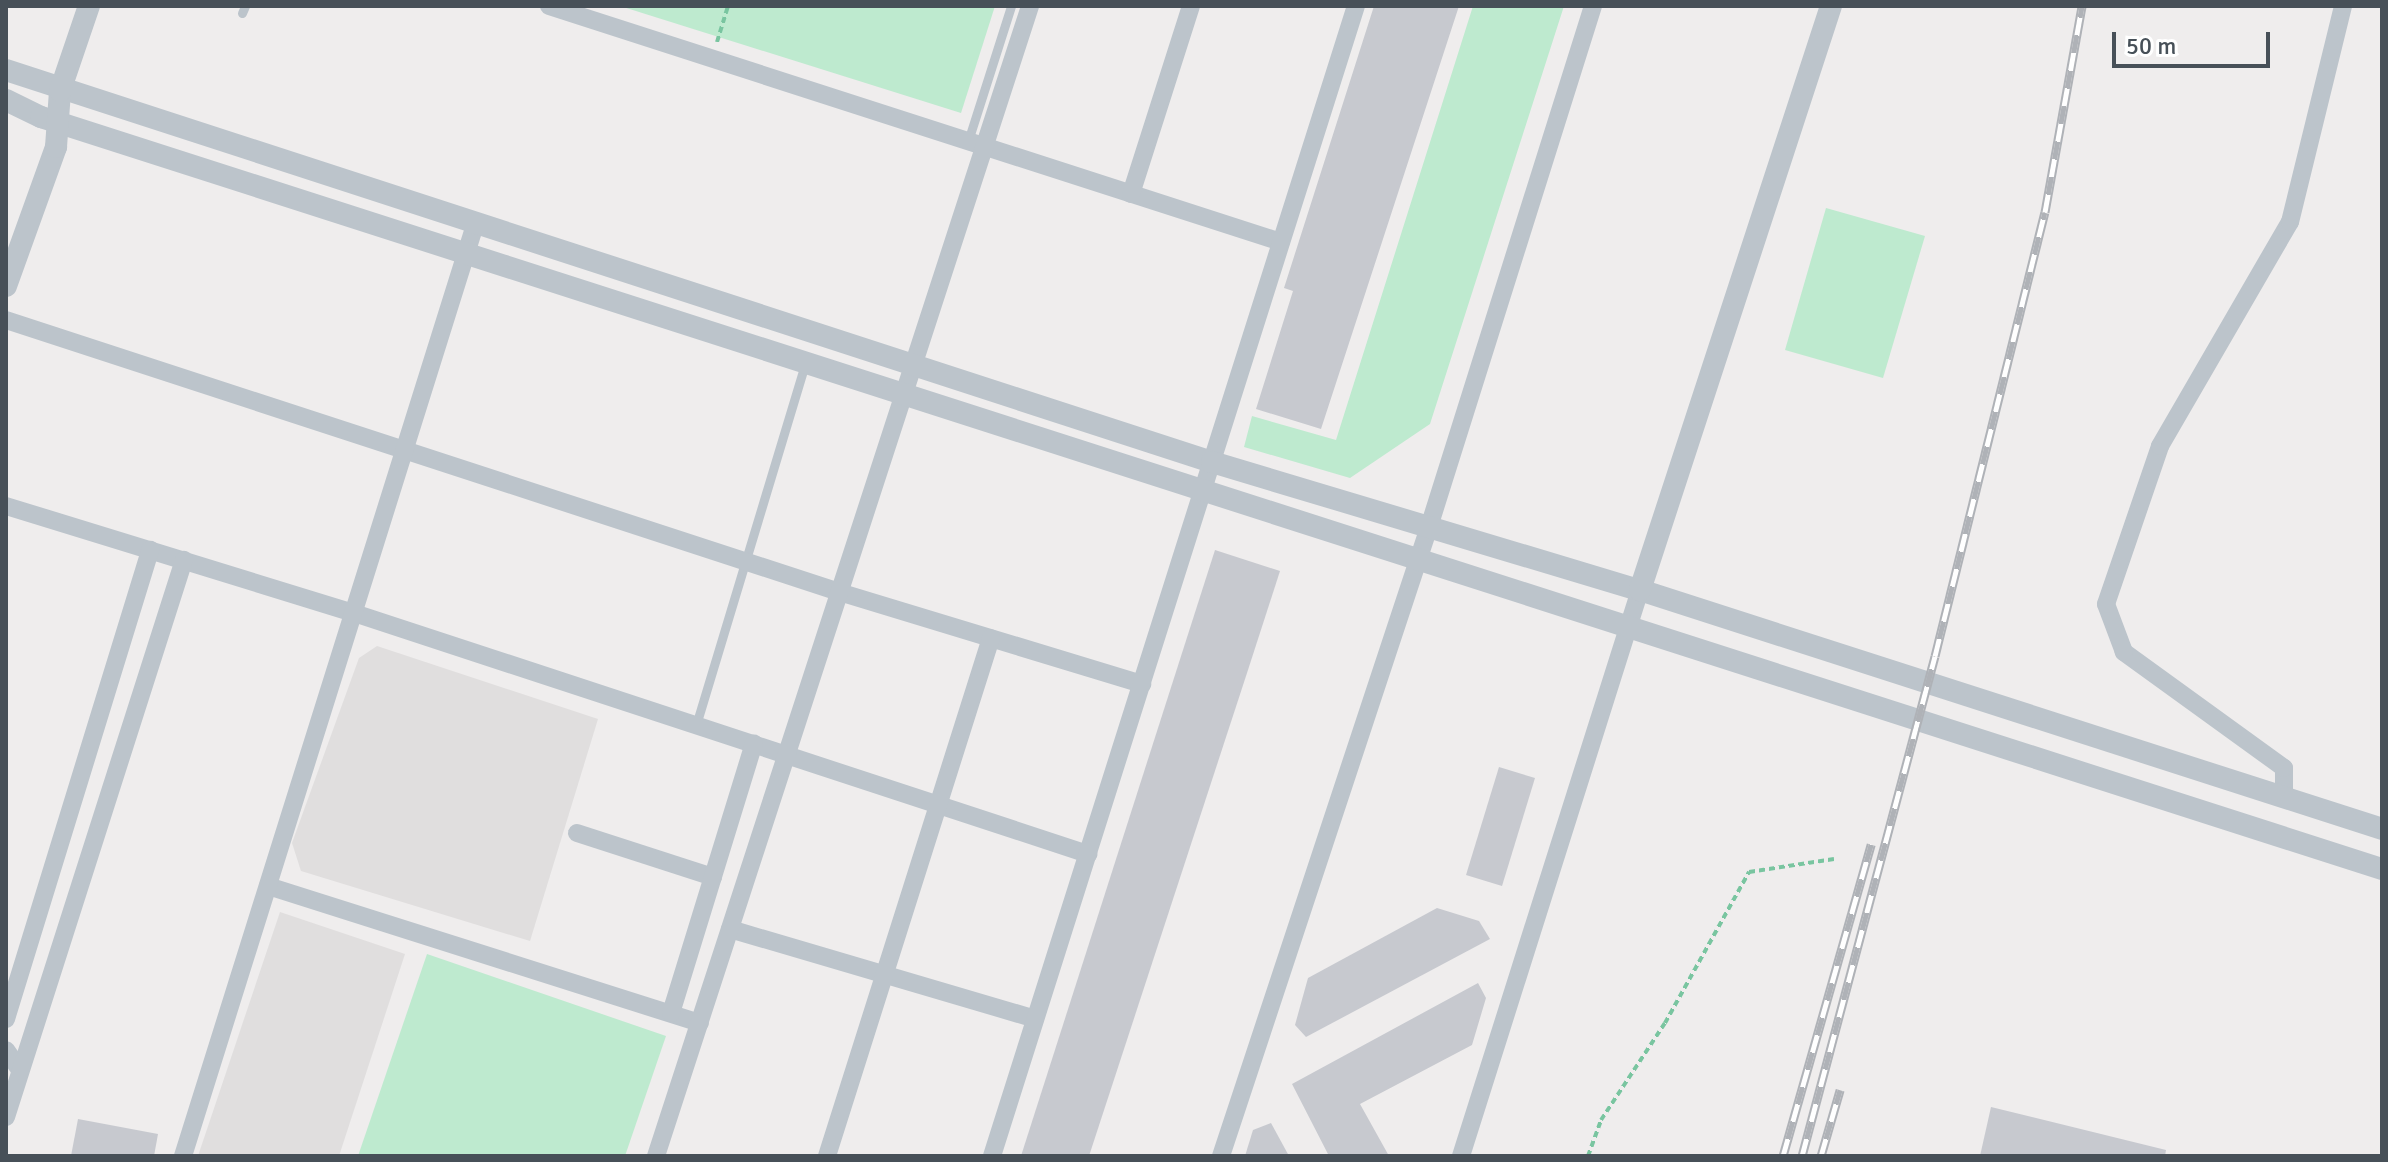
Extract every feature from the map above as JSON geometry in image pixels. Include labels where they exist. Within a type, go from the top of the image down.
[{"type":"street","points":[[6,286],[56,147],[60,91],[89,6]]},
{"type":"street","points":[[549,6],[1281,242]]},
{"type":"street","points":[[656,1156],[912,366],[976,144],[1030,6]]},
{"type":"street","points":[[1131,194],[1191,6]]},
{"type":"street","points":[[992,1156],[1356,6]]},
{"type":"street","points":[[1221,1156],[1429,527],[1593,6]]},
{"type":"street","points":[[1461,1156],[1640,590],[1831,6]]},
{"type":"street","points":[[2284,796],[2284,768],[2124,652],[2106,604],[2160,446],[2290,222],[2343,6]]},
{"type":"street","points":[[6,70],[60,91],[1212,462],[1640,590],[2382,829]]},
{"type":"street","points":[[6,100],[60,123],[466,255],[2382,869]]},
{"type":"street","points":[[183,1156],[475,225]]},
{"type":"street","points":[[6,320],[745,562],[1142,684]]},
{"type":"street","points":[[6,506],[354,613],[1088,854]]},
{"type":"street","points":[[6,1019],[150,550]]},
{"type":"street","points":[[6,1117],[184,560]]},
{"type":"street","points":[[827,1156],[991,638]]},
{"type":"street","points":[[671,1013],[754,744]]},
{"type":"street","points":[[577,833],[713,877]]},
{"type":"street","points":[[268,886],[700,1023]]},
{"type":"street","points":[[730,929],[884,977],[1035,1019]]},
{"type":"street","points":[[6,1050],[20,1070]]},
{"type":"lane","points":[[976,144],[1011,6]]},
{"type":"lane","points":[[696,725],[802,373]]},
{"type":"path","points":[[711,58],[728,6]]},
{"type":"path","points":[[1588,1156],[1601,1120],[1665,1023],[1749,872],[1834,859]]},
{"type":"shaded area","points":[[377,646],[598,719],[530,941],[301,871],[292,843],[359,658]]},
{"type":"shaded area","points":[[280,912],[405,954],[339,1156],[198,1156]]},
{"type":"green space","points":[[620,6],[995,6],[961,113]]},
{"type":"green space","points":[[1473,6],[1564,6],[1430,424],[1350,478],[1244,447],[1252,416],[1336,440]]},
{"type":"green space","points":[[1826,208],[1925,236],[1883,378],[1785,350]]},
{"type":"green space","points":[[427,954],[666,1036],[625,1156],[358,1156]]},
{"type":"building","points":[[1374,6],[1459,6],[1321,429],[1256,409],[1293,291],[1284,288]]},
{"type":"building","points":[[1215,550],[1280,571],[1089,1156],[1021,1156]]},
{"type":"building","points":[[1499,767],[1535,778],[1502,886],[1466,875]]},
{"type":"building","points":[[1437,908],[1479,921],[1490,939],[1306,1037],[1295,1025],[1308,978]]},
{"type":"building","points":[[1478,983],[1486,998],[1472,1045],[1360,1104],[1389,1156],[1329,1156],[1292,1084]]},
{"type":"building","points":[[1991,1107],[2166,1150],[2165,1156],[1980,1156]]},
{"type":"building","points":[[78,1119],[158,1134],[154,1156],[71,1156]]},
{"type":"building","points":[[1271,1123],[1289,1156],[1245,1156],[1253,1130]]},
{"type":"railway","points":[[1802,1156],[1935,656],[2045,212],[2082,6]]},
{"type":"railway","points":[[1783,1156],[1871,844]]},
{"type":"railway","points":[[1821,1156],[1840,1090]]}]
